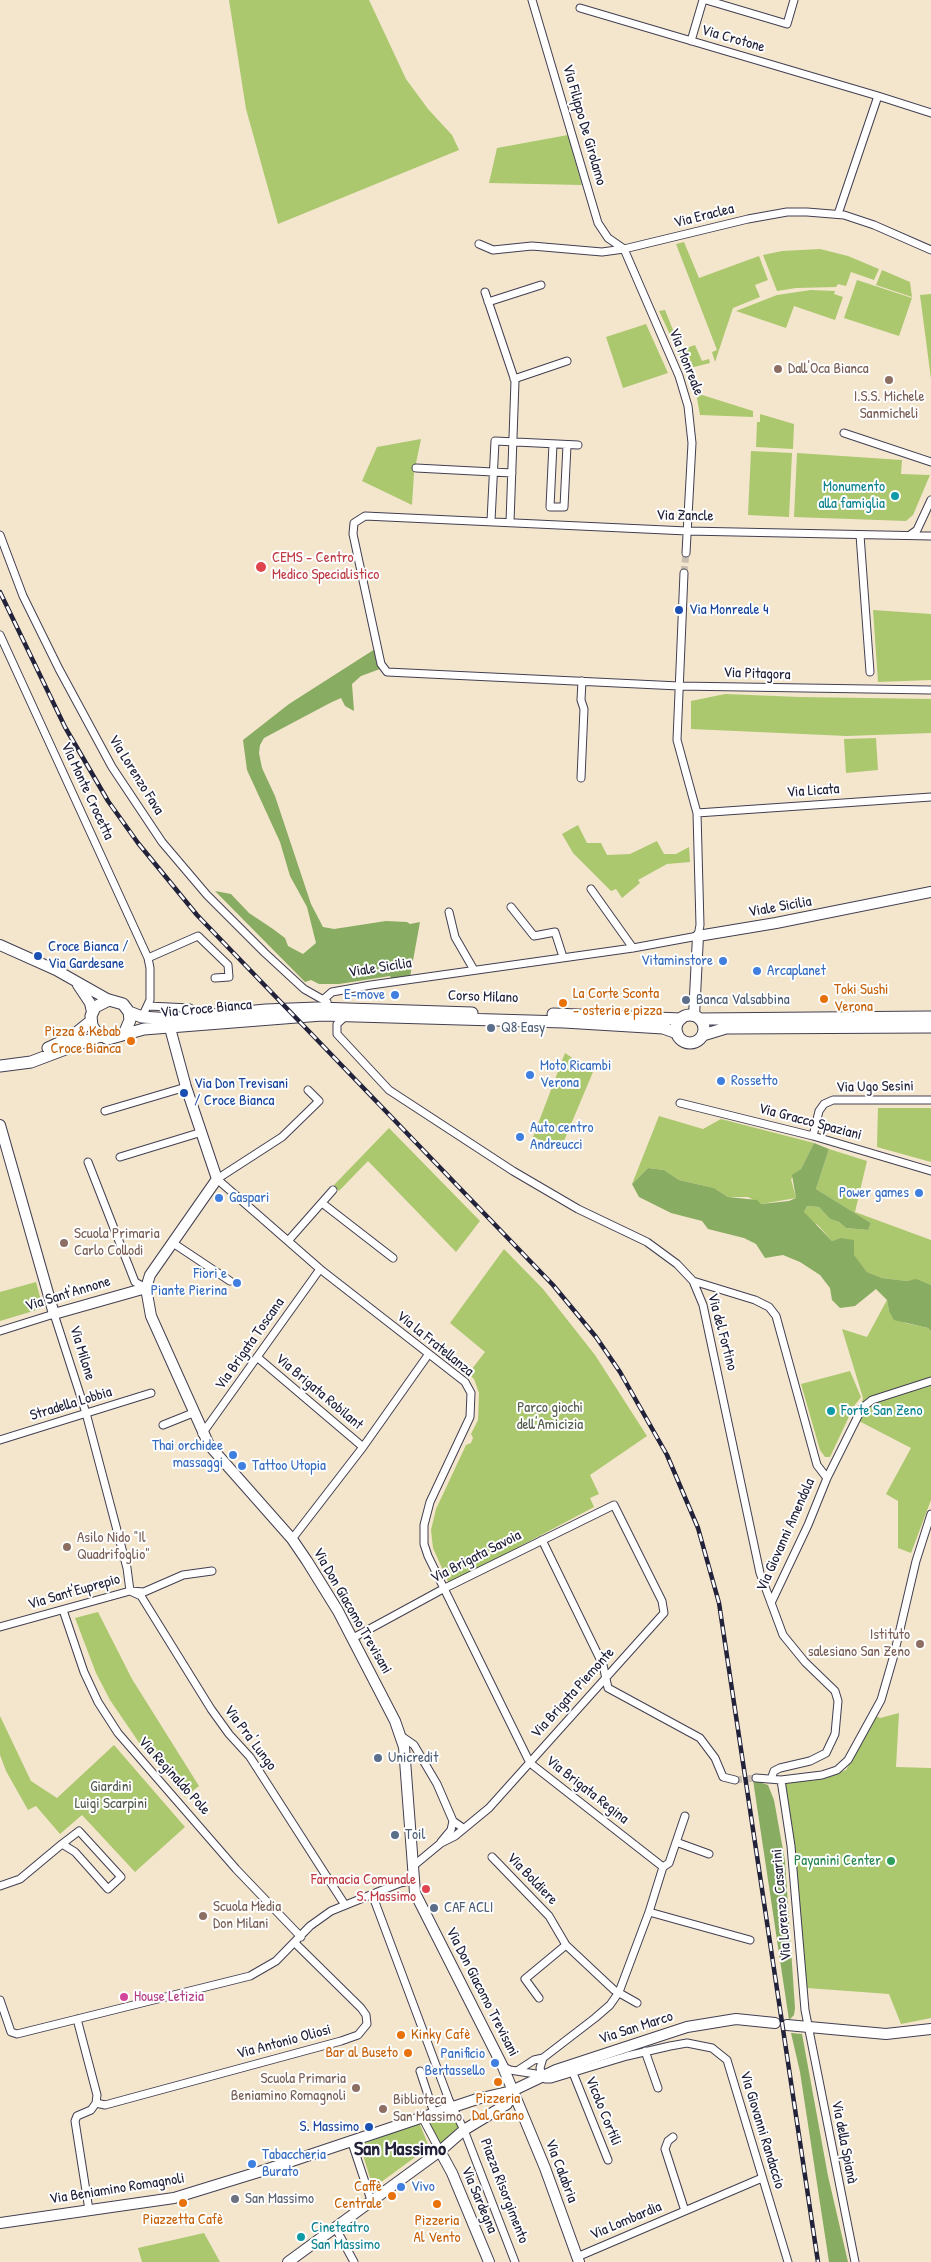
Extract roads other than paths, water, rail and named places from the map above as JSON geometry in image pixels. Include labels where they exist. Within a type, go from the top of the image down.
[{"type":"main road","name":"Via Croce Bianca","points":[[0,1065],[70,1038],[92,1016],[99,1004],[109,1000],[123,1004],[129,1012],[142,1018],[171,1019],[287,1013]]},
{"type":"main road","name":"Corso Milano","points":[[287,1013],[306,1008],[334,1007],[681,1018]]},
{"type":"main road","points":[[124,1034],[128,1028],[129,1012]]},
{"type":"main road","name":"Via Croce Bianca","points":[[0,1065],[31,1062],[100,1036],[113,1039],[124,1034],[287,1013]]},
{"type":"main road","name":"Corso Milano","points":[[287,1013],[580,1023],[663,1028],[677,1033]]},
{"type":"main road","points":[[92,1016],[94,1030],[100,1036]]},
{"type":"main road","points":[[697,1017],[704,1028],[703,1035]]},
{"type":"main road","points":[[931,1017],[681,1018],[677,1025],[677,1033],[682,1040],[695,1042],[703,1035],[726,1028],[931,1027]]},
{"type":"street","name":"Via Filippo De Girolamo","points":[[532,0],[598,223],[608,238],[624,249]]},
{"type":"street","points":[[691,41],[705,0],[787,24],[794,0]]},
{"type":"street","name":"Via Crotone","points":[[580,8],[931,113]]},
{"type":"street","points":[[838,214],[878,96]]},
{"type":"street","name":"Via Eraclea","points":[[479,244],[493,250],[532,246],[602,252],[624,249],[787,212],[838,214],[874,225],[931,250]]},
{"type":"street","name":"Via Monreale","points":[[624,249],[682,383],[688,406],[692,443],[686,553]]},
{"type":"street","points":[[488,302],[541,285]]},
{"type":"street","points":[[485,292],[514,379],[510,522]]},
{"type":"street","points":[[514,379],[567,361]]},
{"type":"street","points":[[844,433],[931,462]]},
{"type":"street","points":[[491,521],[496,441],[578,445]]},
{"type":"street","points":[[552,444],[550,507],[564,508],[567,445]]},
{"type":"street","points":[[416,468],[512,473]]},
{"type":"street","points":[[910,535],[917,530],[931,500]]},
{"type":"street","points":[[926,511],[931,517]]},
{"type":"street","name":"Via Zancle","points":[[387,672],[381,664],[353,534],[354,523],[366,516],[687,530],[902,537],[910,535],[931,536]]},
{"type":"street","name":"Via Lorenzo Fava","points":[[0,535],[23,596],[59,668],[112,767],[162,842],[207,895],[306,991],[324,999],[334,1007]]},
{"type":"street","points":[[860,535],[870,672]]},
{"type":"street","points":[[684,573],[677,740],[698,813],[700,925],[698,936],[697,1017]]},
{"type":"street","name":"Via Monte Crocetta","points":[[0,635],[148,958],[150,968],[148,1006],[142,1018]]},
{"type":"street","name":"Via Pitagora","points":[[387,672],[679,686],[931,690]]},
{"type":"street","points":[[581,778],[584,709],[581,700],[582,682]]},
{"type":"street","name":"Via Licata","points":[[698,813],[931,797]]},
{"type":"street","points":[[591,889],[633,948]]},
{"type":"street","name":"Viale Sicilia","points":[[324,999],[327,994],[339,990],[633,948],[776,924],[931,892]]},
{"type":"street","points":[[511,907],[534,936],[555,932],[563,957]]},
{"type":"street","points":[[449,912],[454,937],[474,970]]},
{"type":"street","points":[[148,958],[198,936],[228,966],[229,977],[215,978]]},
{"type":"street","points":[[0,945],[56,970],[109,1000]]},
{"type":"street","points":[[74,981],[90,1003],[92,1016]]},
{"type":"street","points":[[306,991],[309,1003],[306,1008]]},
{"type":"street","name":"Via Croce Bianca","points":[[148,1006],[190,1008]]},
{"type":"street","name":"Via del Fortino","points":[[346,1016],[337,1024],[337,1034],[389,1090],[472,1145],[578,1209],[647,1242],[677,1264],[693,1281],[703,1305],[760,1574],[783,1635],[805,1662],[835,1691],[838,1702],[834,1734],[826,1753],[810,1761],[780,1768],[774,1772],[771,1779]]},
{"type":"street","points":[[170,1028],[186,1087],[217,1179]]},
{"type":"street","points":[[105,1111],[186,1087]]},
{"type":"street","points":[[88,1162],[135,1282],[146,1288],[150,1275],[217,1179],[282,1137],[319,1100],[308,1090]]},
{"type":"street","name":"Via Ugo Sesini","points":[[812,1136],[819,1111],[824,1104],[833,1100],[931,1100]]},
{"type":"street","name":"Via Gracco Spaziani","points":[[680,1103],[812,1136],[931,1171]]},
{"type":"street","name":"Via Milone","points":[[0,1125],[54,1314],[86,1413],[127,1568],[130,1591]]},
{"type":"street","points":[[120,1157],[202,1132]]},
{"type":"street","name":"Via la Fratellanza","points":[[217,1179],[320,1269],[465,1382],[471,1399],[466,1427],[430,1502],[424,1525],[424,1544],[443,1589]]},
{"type":"street","points":[[288,1241],[333,1190]]},
{"type":"street","points":[[322,1203],[393,1258]]},
{"type":"street","points":[[173,1243],[230,1281]]},
{"type":"street","name":"Via Brigata Toscana","points":[[202,1434],[320,1269]]},
{"type":"street","name":"Via Giovanni Amendola","points":[[693,1281],[755,1300],[769,1308],[776,1316],[817,1465],[827,1478]]},
{"type":"street","name":"Via Sant'Annone","points":[[0,1331],[146,1288]]},
{"type":"street","name":"Via Don Giacomo Trevisani","points":[[146,1288],[151,1316],[202,1434],[215,1452],[292,1540],[322,1584],[353,1638],[401,1736],[409,1807],[415,1893],[503,2067],[512,2091]]},
{"type":"street","name":"Via Brigata Robilant","points":[[292,1540],[363,1447],[428,1355]]},
{"type":"street","name":"Via Brigata Robilant","points":[[257,1357],[363,1447]]},
{"type":"street","name":"Via Giovanni Amendola","points":[[771,1603],[808,1525],[827,1478],[862,1408],[872,1400],[931,1381]]},
{"type":"street","name":"Stradella Lobbia","points":[[0,1440],[151,1394]]},
{"type":"street","points":[[162,1426],[193,1413]]},
{"type":"street","name":"Via Brigata Savoia","points":[[353,1638],[443,1589],[614,1505]]},
{"type":"street","name":"Via Brigata Piemonte","points":[[412,1867],[440,1843],[455,1836],[489,1808],[605,1676],[664,1613],[662,1601],[614,1505]]},
{"type":"street","points":[[756,1778],[781,1780],[822,1776],[837,1770],[848,1760],[880,1700],[894,1655],[916,1561],[931,1514]]},
{"type":"street","points":[[542,1540],[603,1665],[608,1688],[700,1738],[715,1758],[724,1777],[736,1780]]},
{"type":"street","name":"Via Sant'Euprepio","points":[[0,1627],[130,1591],[144,1592],[183,1575],[212,1571]]},
{"type":"street","name":"Via Brigata Regina","points":[[443,1589],[530,1763],[663,1867]]},
{"type":"street","name":"Via Pra' Lungo","points":[[130,1591],[141,1596],[211,1709],[229,1734],[250,1757],[345,1905]]},
{"type":"street","name":"Via Reginaldo Pole","points":[[63,1610],[84,1672],[98,1702],[118,1733],[236,1869],[301,1937]]},
{"type":"street","name":"Via Don Giacomo Trevisani","points":[[401,1736],[414,1745],[437,1784],[453,1821]]},
{"type":"street","name":"Via Lorenzo Casarini","points":[[781,1780],[791,1846],[808,2028]]},
{"type":"street","points":[[517,2071],[534,2060],[543,2058],[571,2038],[610,2005],[619,1992],[649,1912],[663,1867],[669,1863],[684,1816]]},
{"type":"street","points":[[440,1843],[451,1830],[453,1821],[463,1828]]},
{"type":"street","points":[[0,1886],[20,1879],[62,1844],[79,1831],[121,1877],[108,1889],[76,1852],[62,1844]]},
{"type":"street","points":[[676,1842],[709,1854]]},
{"type":"street","name":"Via Boldiere","points":[[492,1858],[549,1916],[566,1945],[619,1992]]},
{"type":"street","points":[[0,2000],[11,2032],[14,2034],[250,1976],[276,1961],[319,1918],[372,1894],[413,1880]]},
{"type":"street","name":"Piazza Risorgimento","points":[[372,1894],[453,2107],[464,2130],[515,2262]]},
{"type":"street","points":[[649,1912],[750,1940]]},
{"type":"street","name":"Via Antonio Oliosi","points":[[96,2103],[105,2105],[341,2041],[358,2034],[367,2024],[366,2015],[295,1943]]},
{"type":"street","points":[[539,1998],[525,1979],[566,1945]]},
{"type":"street","points":[[619,1992],[637,2003]]},
{"type":"street","points":[[77,2019],[97,2095],[96,2103],[91,2110],[77,2116],[76,2121],[88,2210]]},
{"type":"street","name":"Via San Marco","points":[[512,2091],[542,2075],[704,2023],[736,2019],[775,2023]]},
{"type":"street","points":[[787,2025],[886,2034],[931,2028]]},
{"type":"street","name":"Via della Spianà","points":[[808,2028],[855,2262]]},
{"type":"street","name":"Via Giovanni Randaccio","points":[[542,2075],[545,2079],[551,2080],[645,2051],[687,2043],[712,2048],[726,2060],[788,2262]]},
{"type":"street","points":[[645,2051],[658,2088]]},
{"type":"street","points":[[503,2067],[542,2075],[540,2068],[543,2058]]},
{"type":"street","points":[[420,2071],[434,2113]]},
{"type":"street","name":"Vicolo Cortili","points":[[573,2073],[608,2160]]},
{"type":"street","points":[[371,2200],[351,2140],[453,2107],[512,2091]]},
{"type":"street","name":"Piazza Risorgimento","points":[[288,2262],[440,2150],[464,2130],[507,2104],[512,2091]]},
{"type":"street","name":"Via Calabria","points":[[512,2091],[545,2168],[578,2260]]},
{"type":"street","points":[[422,2117],[440,2150]]},
{"type":"street","name":"Via Lombardia","points":[[673,2137],[668,2141],[665,2149],[685,2211]]},
{"type":"street","name":"Via Beniamino Romagnoli","points":[[0,2223],[190,2194],[351,2140]]},
{"type":"street","name":"Via Sardegna","points":[[440,2150],[452,2173],[490,2262]]},
{"type":"street","name":"Via Lombardia","points":[[578,2260],[762,2178]]},
{"type":"street","points":[[335,2227],[354,2262]]},
{"type":"tunnel","points":[[684,573],[686,553]]},
{"type":"tunnel","points":[[735,1780],[756,1778]]},
{"type":"railway","points":[[0,592],[65,727],[108,801],[138,843],[197,915],[553,1285],[596,1337],[620,1372],[667,1455],[698,1528],[719,1603],[818,2262]]},
{"type":"place","name":"Dall'Oca Bianca","points":[[778,369]]},
{"type":"place","name":"I.S.S. Michele Sanmicheli","points":[[889,380]]},
{"type":"place","name":"Monumento alla famiglia","points":[[895,496]]},
{"type":"place","name":"CEMS - Centro Medico Specialistico","points":[[261,567]]},
{"type":"place","name":"Via Monreale 4","points":[[679,610]]},
{"type":"place","name":"Croce Bianca / Via Gardesane","points":[[38,956]]},
{"type":"place","name":"Vitaminstore","points":[[723,961]]},
{"type":"place","name":"Arcaplanet","points":[[757,971]]},
{"type":"place","name":"E-move","points":[[395,995]]},
{"type":"place","name":"Toki Sushi Verona","points":[[824,999]]},
{"type":"place","name":"Banca Valsabbina","points":[[686,1000]]},
{"type":"place","name":"La Corte Sconta - osteria e pizza","points":[[563,1003]]},
{"type":"place","name":"Q8 Easy","points":[[491,1028]]},
{"type":"place","name":"Pizza & Kebab Croce Bianca","points":[[131,1041]]},
{"type":"place","name":"Moto Ricambi Verona","points":[[530,1075]]},
{"type":"place","name":"Rossetto","points":[[721,1081]]},
{"type":"place","name":"Via Don Trevisani / Croce Bianca","points":[[184,1093]]},
{"type":"place","name":"Auto centro Andreucci","points":[[520,1137]]},
{"type":"place","name":"Power games","points":[[919,1193]]},
{"type":"place","name":"Gaspari","points":[[219,1198]]},
{"type":"place","name":"Scuola Primaria Carlo Collodi","points":[[64,1243]]},
{"type":"place","name":"Fiori e Piante Pierina","points":[[237,1283]]},
{"type":"place","name":"Forte San Zeno","points":[[831,1411]]},
{"type":"place","name":"Thai orchidee massaggi","points":[[233,1455]]},
{"type":"place","name":"Tattoo Utopia","points":[[242,1466]]},
{"type":"place","name":"Asilo Nido \"Il Quadrifoglio\"","points":[[67,1547]]},
{"type":"place","name":"Istituto salesiano San Zeno","points":[[920,1644]]},
{"type":"place","name":"Unicredit","points":[[378,1758]]},
{"type":"place","name":"Toil","points":[[395,1835]]},
{"type":"place","name":"Payanini Center","points":[[891,1861]]},
{"type":"place","name":"Farmacia Comunale S. Massimo","points":[[426,1889]]},
{"type":"place","name":"CAF ACLI","points":[[434,1908]]},
{"type":"place","name":"Scuola Media Don Milani","points":[[203,1916]]},
{"type":"place","name":"House Letizia","points":[[124,1997]]},
{"type":"place","name":"Kinky Cafè","points":[[401,2035]]},
{"type":"place","name":"Bar al Buseto","points":[[408,2053]]},
{"type":"place","name":"Panificio Bertassello","points":[[495,2063]]},
{"type":"place","name":"Pizzeria Dal Grano","points":[[498,2082]]},
{"type":"place","name":"Scuola Primaria Beniamino Romagnoli","points":[[356,2088]]},
{"type":"place","name":"Biblioteca San Massimo","points":[[383,2109]]},
{"type":"place","name":"S. Massimo","points":[[369,2127]]},
{"type":"place","name":"Tabaccheria Burato","points":[[252,2164]]},
{"type":"place","name":"Vivo","points":[[401,2187]]},
{"type":"place","name":"Caffè Centrale","points":[[392,2196]]},
{"type":"place","name":"San Massimo","points":[[235,2199]]},
{"type":"place","name":"Piazzetta Cafè","points":[[183,2203]]},
{"type":"place","name":"Pizzeria Al Vento","points":[[437,2204]]},
{"type":"place","name":"Cineteatro San Massimo","points":[[301,2237]]},
{"type":"district","name":"San Massimo","points":[[400,2150]]},
{"type":"park label","name":"Parco giochi dell'Amicizia","points":[[550,1416]]},
{"type":"park label","name":"Giardini Luigi Scarpini","points":[[111,1796]]}]
